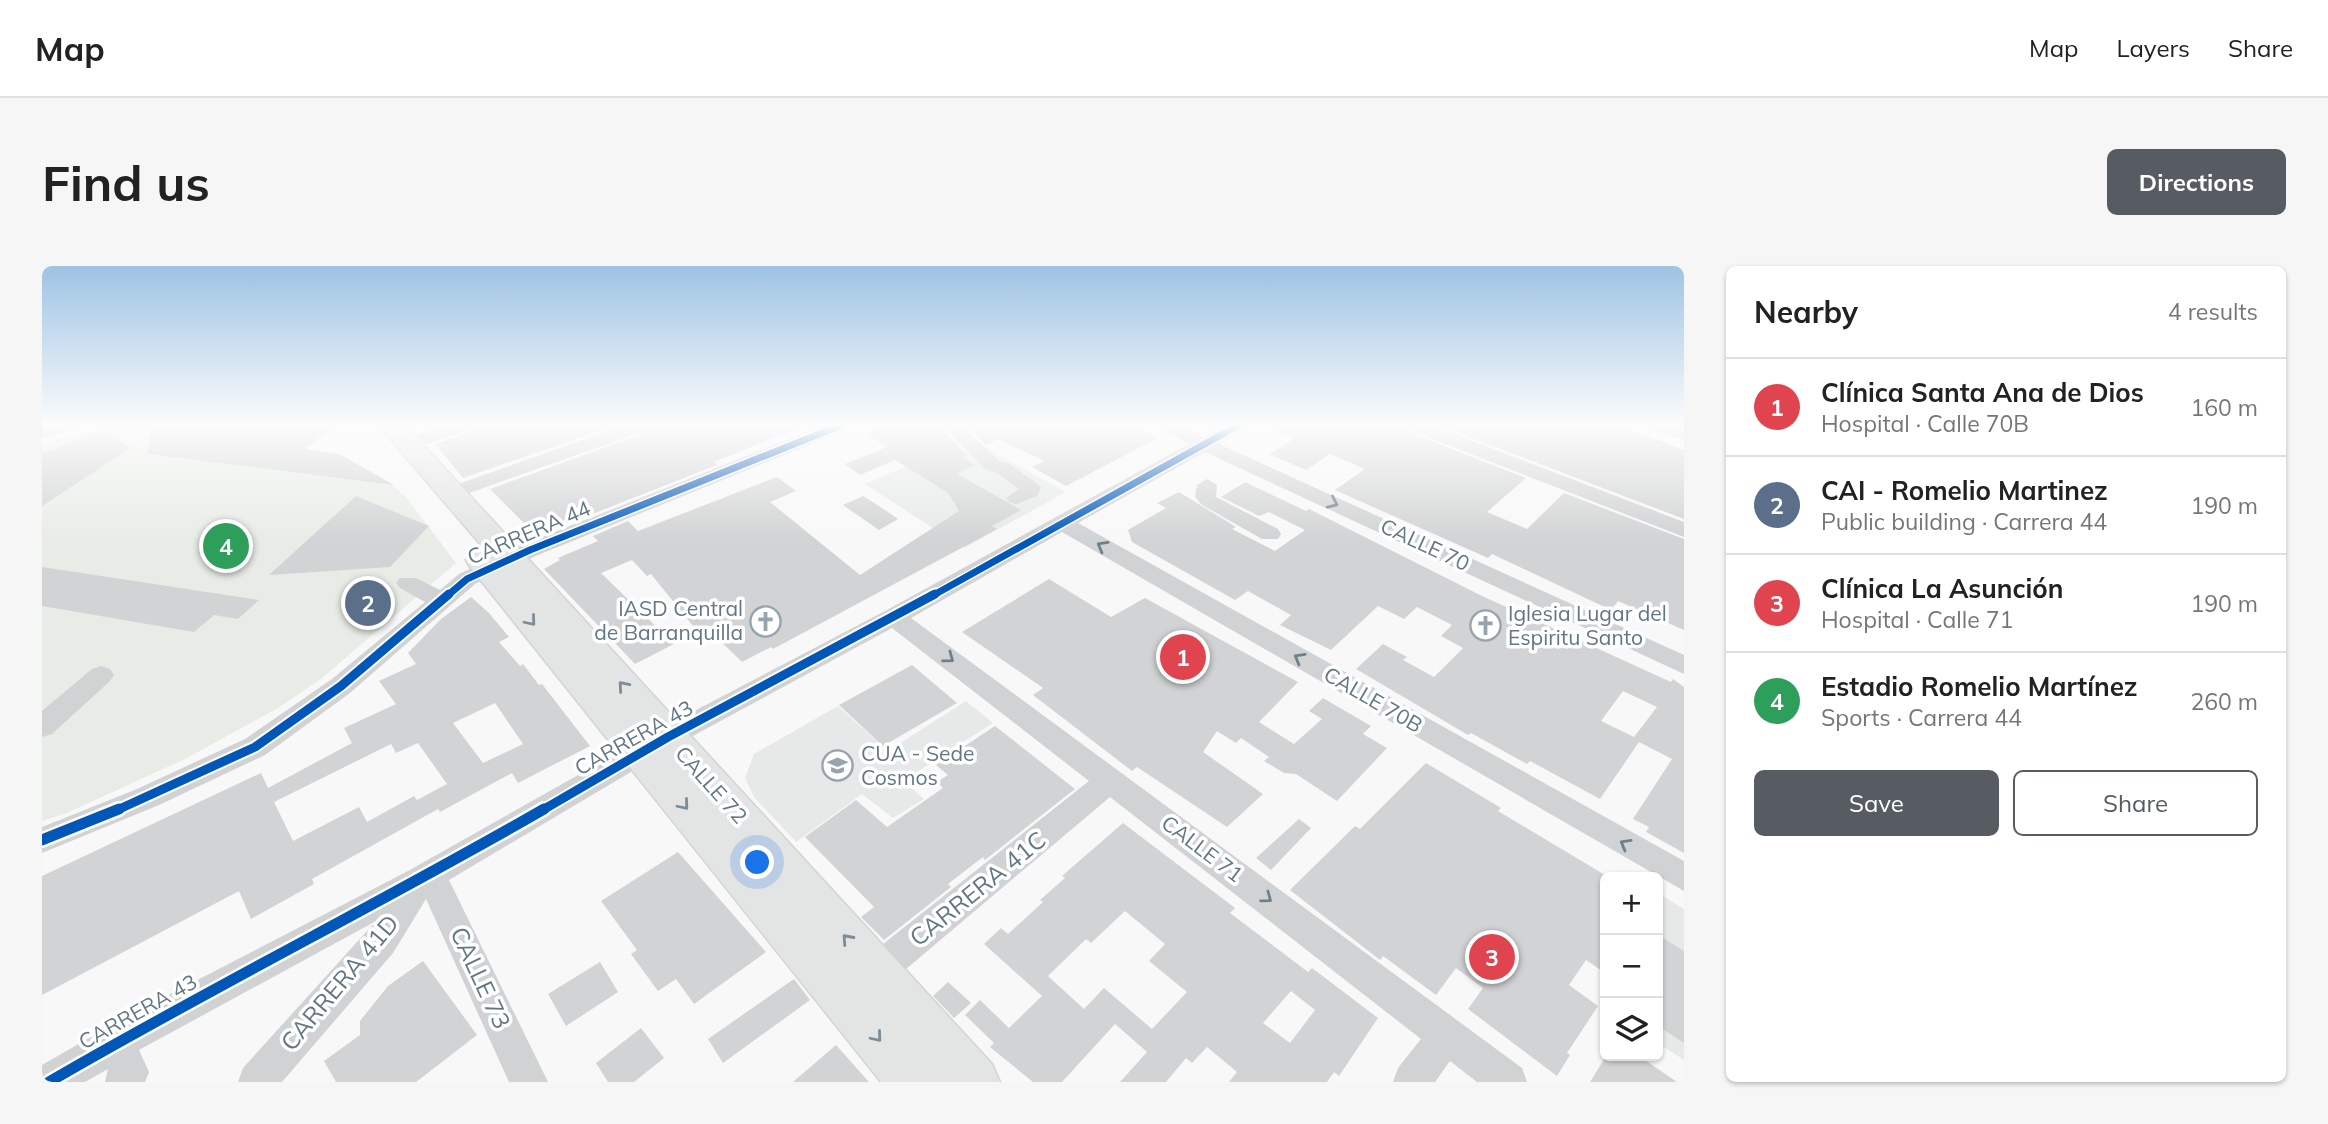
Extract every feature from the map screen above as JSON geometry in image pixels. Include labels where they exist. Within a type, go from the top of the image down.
[{"type":"main road","name":"CALLE 72","points":[[404,464],[499,564],[860,984],[974,1082]]},
{"type":"main road","name":"CALLE 72","points":[[426,464],[451,493],[499,564]]},
{"type":"main road","name":"CALLE 72","points":[[860,984],[914,1082]]},
{"type":"street","points":[[451,493],[533,464]]},
{"type":"street","name":"CARRERA 44","points":[[42,841],[148,797],[255,747],[341,686],[467,579],[745,464]]},
{"type":"street","points":[[991,464],[1001,467],[1031,488],[1030,492],[1016,498]]},
{"type":"street","name":"CARRERA 43","points":[[49,1082],[112,1045],[425,878],[654,745],[894,617],[1169,464]]},
{"type":"street","name":"CALLE 70","points":[[1248,464],[1684,666]]},
{"type":"street","points":[[1514,464],[1684,530]]},
{"type":"street","points":[[1207,485],[1205,497],[1209,502],[1270,534]]},
{"type":"street","name":"CALLE 70B","points":[[1062,523],[1684,877]]},
{"type":"street","points":[[408,583],[442,600]]},
{"type":"street","name":"CALLE 71","points":[[894,617],[1508,1082]]},
{"type":"street","points":[[42,727],[101,675]]},
{"type":"street","name":"CARRERA 41C","points":[[860,984],[1111,780]]},
{"type":"street","name":"CARRERA 41D","points":[[257,1082],[381,942],[425,878]]},
{"type":"street","name":"CALLE 73","points":[[425,878],[529,1082]]},
{"type":"street","points":[[1412,1082],[1447,1035]]},
{"type":"street","points":[[112,1045],[124,1059],[130,1072],[124,1082]]},
{"type":"shaded area","points":[[42,464],[357,464],[390,483],[406,497],[456,563],[321,679],[278,708],[187,758],[67,813],[42,821]]},
{"type":"shaded area","points":[[911,464],[1015,464],[1066,492],[964,548],[865,484]]},
{"type":"shaded area","name":"CUA - Sede Cosmos","points":[[966,701],[993,723],[903,781],[924,799],[893,818],[862,794],[796,842],[754,797],[745,778],[754,754],[838,706],[888,751]]},
{"type":"shaded area","points":[[1663,896],[1684,909],[1684,1060],[1663,1046]]},
{"type":"building","points":[[42,464],[106,464],[42,506]]},
{"type":"building","points":[[228,464],[357,464],[394,485]]},
{"type":"building","points":[[452,464],[503,464],[463,478]]},
{"type":"building","points":[[559,464],[717,465],[577,520],[573,517],[533,532],[490,489]]},
{"type":"building","points":[[845,464],[885,464],[860,475]]},
{"type":"building","points":[[902,464],[974,464],[957,474],[1021,510],[992,526],[997,529],[773,649],[771,647],[742,662],[707,628],[698,632],[651,574],[647,576],[632,560],[601,573],[674,644],[635,664],[544,569],[560,560],[558,558],[598,541],[593,536],[628,521],[638,531],[777,477],[796,491],[770,502],[860,575],[959,511],[948,493]]},
{"type":"building","points":[[1038,464],[1108,464],[1066,486],[1032,467]]},
{"type":"building","points":[[1292,464],[1315,464],[1306,470]]},
{"type":"building","points":[[1354,464],[1490,464],[1526,478],[1487,512],[1527,529],[1564,493],[1684,539],[1684,630],[1618,601],[1611,610],[1492,554],[1488,558],[1335,490],[1365,469]]},
{"type":"building","points":[[1540,464],[1684,464],[1684,519]]},
{"type":"building","points":[[1245,482],[1306,511],[1309,509],[1482,596],[1671,682],[1673,679],[1684,687],[1684,853],[1646,832],[1649,827],[1633,819],[1672,759],[1639,742],[1600,799],[1530,761],[1527,764],[1471,733],[1468,735],[1356,669],[1383,644],[1407,657],[1403,660],[1434,677],[1463,648],[1441,636],[1452,625],[1417,607],[1404,619],[1378,606],[1331,650],[1280,625],[1291,615],[1248,591],[1235,600],[1132,542],[1128,530],[1166,508],[1157,503],[1179,492],[1236,527],[1232,529],[1275,551],[1305,530],[1269,512],[1259,516],[1221,497]],"holes":[[[1623,691],[1657,707],[1634,737],[1601,721]]]},
{"type":"building","points":[[356,496],[429,526],[390,567],[269,575]]},
{"type":"building","points":[[863,496],[898,519],[879,530],[843,505]]},
{"type":"building","points":[[42,567],[259,600],[238,619],[214,615],[194,632],[42,606]]},
{"type":"building","points":[[1049,579],[1111,617],[1145,598],[1298,682],[1259,722],[1294,744],[1322,719],[1309,711],[1323,698],[1371,726],[1363,734],[1387,748],[1337,801],[1296,774],[1284,773],[1264,761],[1269,757],[1241,738],[1236,743],[1217,731],[1203,752],[1263,794],[1227,827],[1137,767],[1132,771],[1033,695],[1043,688],[962,632]]},
{"type":"building","points":[[471,597],[509,637],[499,642],[520,666],[523,664],[539,685],[542,684],[590,746],[518,783],[512,773],[440,812],[438,809],[312,879],[314,884],[251,919],[239,891],[42,995],[42,876],[261,773],[268,788],[352,743],[344,728],[396,704],[379,681],[416,664],[408,653],[441,619]],"holes":[[[495,703],[523,744],[483,763],[453,723]],[[418,743],[447,784],[417,800],[414,796],[367,822],[359,807],[293,841],[274,802],[391,744],[396,753]]]},
{"type":"building","points":[[912,665],[957,703],[883,746],[839,705]]},
{"type":"building","points":[[995,726],[1075,789],[985,860],[983,857],[948,884],[951,887],[884,940],[861,917],[874,907],[805,837],[856,800],[887,827],[943,788],[937,782],[948,775],[936,765]]},
{"type":"building","points":[[1426,763],[1501,808],[1498,811],[1600,872],[1600,970],[1586,960],[1569,985],[1598,1006],[1567,1053],[1570,1055],[1557,1076],[1468,1009],[1483,988],[1456,968],[1436,995],[1383,956],[1380,960],[1290,890],[1355,826],[1360,829]]},
{"type":"building","points":[[1299,819],[1311,828],[1271,870],[1256,858]]},
{"type":"building","points":[[1123,823],[1235,908],[1230,913],[1308,972],[1312,968],[1378,1018],[1339,1076],[1334,1072],[1327,1082],[1229,1082],[1237,1072],[1207,1047],[1192,1063],[1186,1058],[1166,1082],[1120,1082],[1147,1052],[1115,1024],[1062,1082],[1033,1082],[990,1047],[994,1043],[965,1015],[980,1000],[1009,1028],[1042,996],[984,944],[1001,928],[1008,934],[1043,902],[1040,900],[1065,878],[1062,876]],"holes":[[[1125,911],[1165,944],[1149,961],[1187,992],[1152,1029],[1104,988],[1084,1009],[1048,976],[1086,939],[1091,943]],[[1291,991],[1315,1010],[1290,1043],[1263,1023]]]},
{"type":"building","points":[[678,852],[766,952],[694,1004],[676,979],[658,991],[631,954],[637,950],[601,901]]},
{"type":"building","points":[[1663,938],[1684,951],[1684,1043],[1663,1029]]},
{"type":"building","points":[[423,961],[477,1035],[416,1082],[336,1082],[324,1061],[360,1035],[360,1021],[388,986]]},
{"type":"building","points":[[600,962],[618,992],[566,1026],[548,994]]},
{"type":"building","points":[[794,979],[810,1000],[723,1063],[708,1039]]},
{"type":"building","points":[[948,982],[971,1003],[954,1018],[933,996]]},
{"type":"building","points":[[641,1028],[664,1058],[634,1082],[608,1082],[596,1063]]},
{"type":"building","points":[[836,1045],[869,1082],[793,1082]]},
{"type":"building","points":[[1603,1061],[1646,1061],[1677,1082],[1590,1082]]},
{"type":"cycle path","points":[[42,840],[148,797],[255,747],[341,686],[467,579],[530,550],[744,464]]},
{"type":"cycle path","points":[[49,1082],[135,1032],[419,881],[668,737],[894,617],[1169,464]]},
{"type":"place","name":"Estadio Romelio Martínez","points":[[226,546]]},
{"type":"place","name":"CAI - Romelio Martinez","points":[[368,603]]},
{"type":"place","name":"IASD Central de Barranquilla","points":[[766,621]]},
{"type":"place","name":"Iglesia Lugar del Espiritu Santo","points":[[1485,626]]},
{"type":"place","name":"Clínica Santa Ana de Dios","points":[[1183,657]]},
{"type":"place","name":"CUA - Sede Cosmos","points":[[838,766]]},
{"type":"place","name":"Clínica La Asunción","points":[[1492,957]]}]
